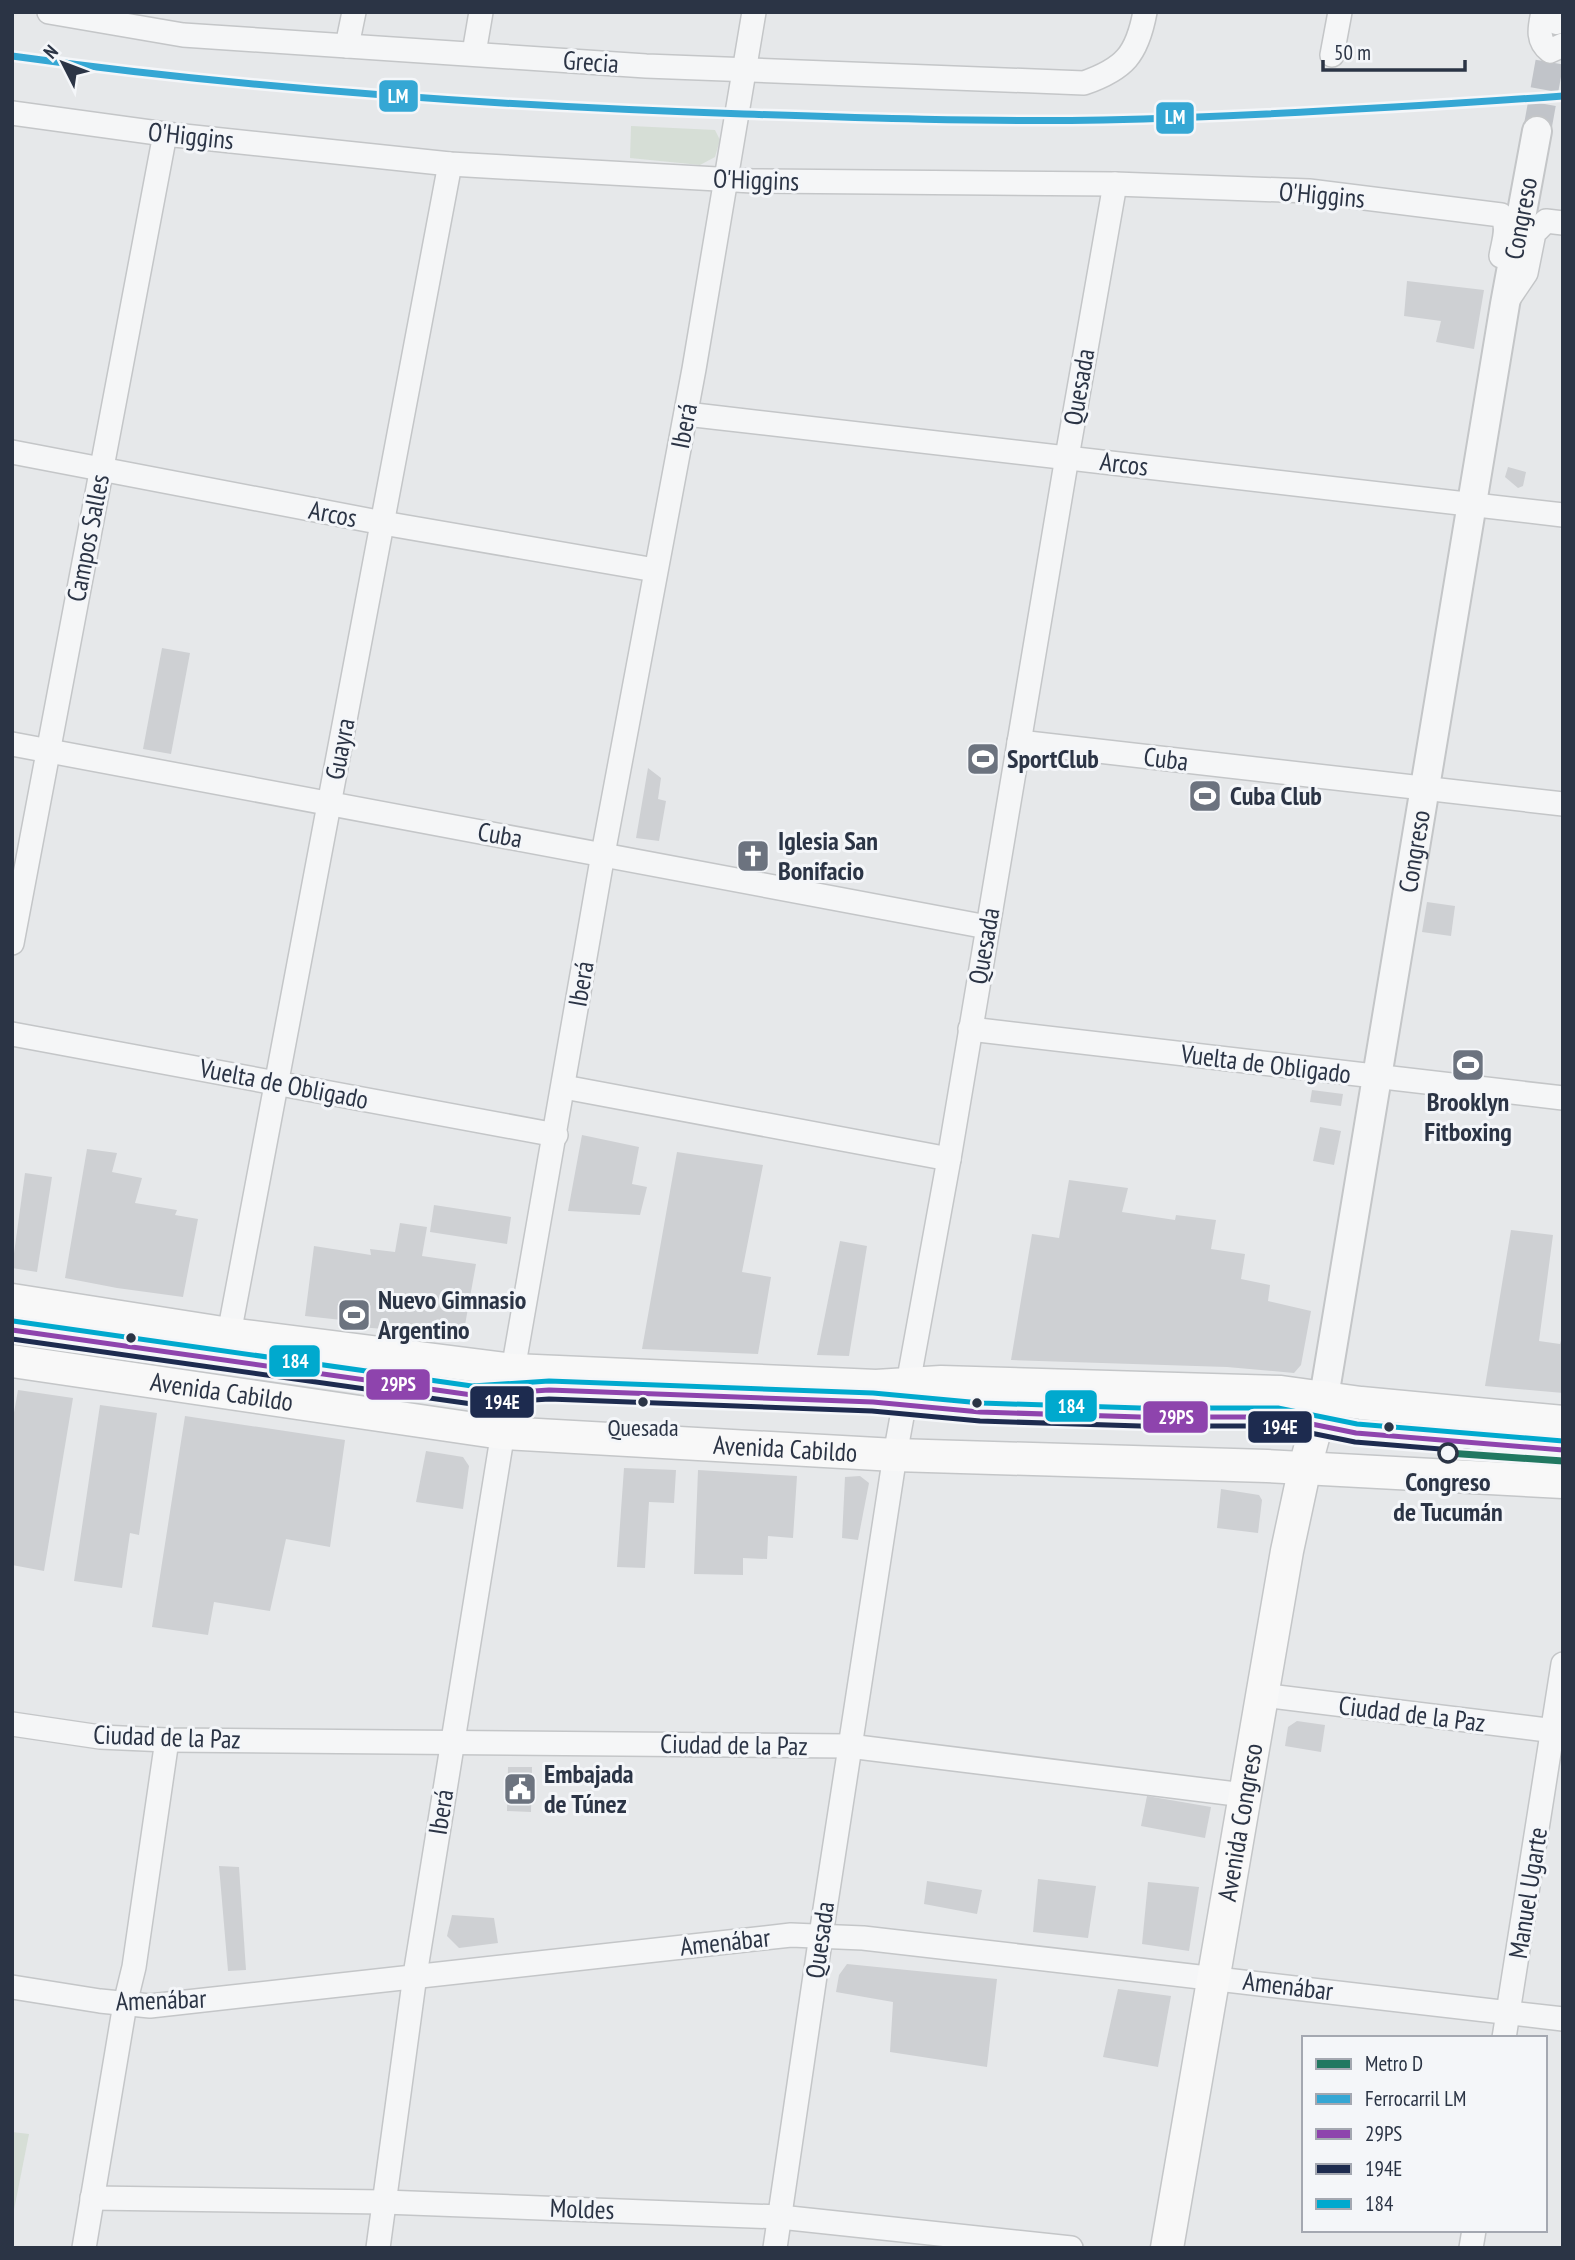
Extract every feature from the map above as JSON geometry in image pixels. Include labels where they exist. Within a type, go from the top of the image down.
[{"type":"main road","points":[[12,1300],[229,1334],[513,1370],[876,1386],[941,1382],[1267,1391],[1320,1411],[1361,1403],[1563,1422]]},
{"type":"main road","name":"Avenida Cabildo","points":[[12,1361],[502,1433],[895,1455],[1305,1467],[1563,1482]]},
{"type":"main road","name":"Avenida Congreso","points":[[1167,2248],[1262,1695],[1305,1467],[1320,1411]]},
{"type":"street","name":"Grecia","points":[[49,12],[183,35],[646,66],[1084,83],[1109,75],[1127,59],[1142,30],[1144,12]]},
{"type":"street","points":[[183,35],[187,12]]},
{"type":"street","points":[[347,46],[354,12]]},
{"type":"street","points":[[474,53],[481,12]]},
{"type":"street","name":"Iberá","points":[[378,2248],[415,1975],[502,1433],[603,854],[686,414],[754,12]]},
{"type":"street","points":[[1332,55],[1340,12]]},
{"type":"street","name":"O'Higgins","points":[[12,113],[165,134],[450,163],[726,180],[1115,184],[1309,191],[1501,215]]},
{"type":"street","name":"Congreso","points":[[1320,1411],[1505,304],[1537,131]]},
{"type":"street","name":"Campos Salles","points":[[12,943],[165,134]]},
{"type":"street","name":"Guayra","points":[[229,1334],[450,163]]},
{"type":"street","name":"Quesada","points":[[775,2248],[895,1455],[949,1159],[1115,184]]},
{"type":"street","name":"Congreso","points":[[1501,215],[1505,220],[1506,230],[1499,264],[1505,304]]},
{"type":"street","name":"Congreso","points":[[1505,304],[1527,273],[1534,233],[1554,222]]},
{"type":"street","name":"Arcos","points":[[686,414],[1563,515]]},
{"type":"street","name":"Arcos","points":[[12,452],[383,523],[655,570]]},
{"type":"street","name":"Cuba","points":[[1019,742],[1563,804]]},
{"type":"street","name":"Cuba","points":[[12,744],[987,927]]},
{"type":"street","name":"Vuelta de Obligado","points":[[970,1029],[1563,1098]]},
{"type":"street","name":"Vuelta de Obligado","points":[[12,1034],[556,1135]]},
{"type":"street","points":[[564,1087],[949,1159]]},
{"type":"street","name":"Manuel Ugarte","points":[[1504,2036],[1558,1732],[1563,1664]]},
{"type":"street","name":"Ciudad de la Paz","points":[[1262,1695],[1558,1732]]},
{"type":"street","name":"Ciudad de la Paz","points":[[12,1724],[100,1737],[167,1740],[849,1746],[1244,1795]]},
{"type":"street","points":[[84,2248],[125,2004],[134,1967],[167,1740]]},
{"type":"street","name":"Amenábar","points":[[12,1987],[150,2006],[791,1934],[1214,1977],[1563,2019]]},
{"type":"street","name":"Moldes","points":[[92,2198],[384,2202],[780,2217],[1071,2248]]},
{"type":"shaded area","points":[[631,126],[715,130],[720,140],[715,157],[700,165],[630,158]]},
{"type":"shaded area","points":[[12,2132],[29,2134],[12,2220]]},
{"type":"building","points":[[1407,281],[1484,290],[1474,349],[1436,342],[1441,321],[1404,316]]},
{"type":"building","points":[[1508,467],[1526,472],[1523,486],[1518,488],[1505,477]]},
{"type":"building","points":[[162,648],[190,653],[171,754],[143,749]]},
{"type":"building","points":[[648,768],[661,778],[658,799],[666,801],[659,841],[636,838]]},
{"type":"building","points":[[1427,902],[1455,906],[1451,936],[1422,932]]},
{"type":"building","points":[[1312,1090],[1343,1094],[1341,1106],[1310,1102]]},
{"type":"building","points":[[1320,1127],[1341,1131],[1334,1165],[1313,1161]]},
{"type":"building","points":[[582,1135],[639,1147],[632,1184],[647,1187],[640,1215],[568,1211]]},
{"type":"building","points":[[87,1149],[117,1153],[112,1172],[142,1178],[135,1203],[177,1210],[175,1215],[198,1219],[183,1297],[65,1278]]},
{"type":"building","points":[[677,1152],[763,1165],[742,1272],[771,1277],[758,1354],[642,1349]]},
{"type":"building","points":[[25,1173],[52,1177],[37,1272],[12,1268]]},
{"type":"building","points":[[1069,1180],[1128,1188],[1122,1212],[1175,1220],[1176,1215],[1216,1220],[1211,1249],[1245,1254],[1241,1279],[1270,1285],[1268,1301],[1311,1311],[1301,1365],[1294,1373],[1227,1367],[1011,1360],[1032,1234],[1059,1238]]},
{"type":"building","points":[[434,1205],[511,1217],[507,1244],[430,1232]]},
{"type":"building","points":[[400,1223],[427,1227],[422,1256],[476,1264],[463,1336],[385,1326],[384,1329],[359,1327],[360,1322],[305,1316],[314,1246],[371,1255],[370,1249],[395,1252]]},
{"type":"building","points":[[1511,1230],[1553,1235],[1539,1341],[1560,1344],[1563,1334],[1563,1393],[1485,1386]]},
{"type":"building","points":[[840,1241],[867,1246],[849,1356],[817,1355]]},
{"type":"building","points":[[18,1390],[73,1398],[44,1571],[12,1565],[12,1424]]},
{"type":"building","points":[[100,1405],[157,1413],[139,1535],[130,1533],[122,1588],[74,1581]]},
{"type":"building","points":[[185,1416],[345,1440],[330,1547],[286,1539],[270,1611],[214,1602],[208,1635],[152,1627]]},
{"type":"building","points":[[426,1451],[463,1457],[469,1466],[463,1509],[416,1502]]},
{"type":"building","points":[[624,1468],[676,1470],[674,1503],[649,1502],[645,1568],[617,1567]]},
{"type":"building","points":[[698,1470],[797,1476],[793,1538],[768,1536],[767,1559],[743,1558],[743,1575],[694,1574]]},
{"type":"building","points":[[860,1476],[869,1483],[858,1540],[842,1538],[845,1477]]},
{"type":"building","points":[[1221,1489],[1259,1495],[1262,1500],[1258,1533],[1217,1528]]},
{"type":"building","points":[[1297,1721],[1325,1725],[1321,1752],[1285,1746],[1288,1727]]},
{"type":"building","name":"Embajada de Túnez","points":[[508,1767],[532,1767],[531,1812],[507,1811]]},
{"type":"building","points":[[1147,1796],[1211,1807],[1205,1838],[1141,1826]]},
{"type":"building","points":[[219,1866],[239,1867],[246,1970],[228,1971]]},
{"type":"building","points":[[1038,1879],[1096,1886],[1088,1938],[1033,1932]]},
{"type":"building","points":[[927,1881],[982,1890],[977,1914],[924,1904]]},
{"type":"building","points":[[1148,1882],[1199,1887],[1189,1951],[1142,1944]]},
{"type":"building","points":[[452,1915],[494,1918],[498,1943],[459,1948],[447,1936]]},
{"type":"building","points":[[847,1964],[997,1979],[987,2067],[890,2052],[893,2002],[836,1992],[839,1975]]},
{"type":"building","points":[[1118,1989],[1171,1996],[1158,2067],[1103,2057]]},
{"type":"tunnel","points":[[1537,131],[1557,20]]},
{"type":"metro line","name":"D","points":[[1448,1453],[1563,1461]]},
{"type":"rail line","name":"LM","points":[[12,56],[194,78],[377,95],[652,111],[878,118],[1103,120],[1333,111],[1563,96]]},
{"type":"transit line","name":"184","points":[[13,1321],[472,1386],[549,1381],[873,1393],[981,1403],[1140,1408],[1278,1408],[1357,1424],[1563,1441]]},
{"type":"transit line","name":"29PS","points":[[12,1330],[472,1395],[549,1390],[873,1402],[980,1412],[1140,1417],[1277,1417],[1356,1433],[1563,1450]]},
{"type":"transit line","name":"194E","points":[[12,1339],[472,1404],[549,1399],[872,1411],[980,1421],[1140,1426],[1276,1426],[1355,1442],[1562,1459]]},
{"type":"place","name":"SportClub","points":[[983,759]]},
{"type":"place","name":"Cuba Club","points":[[1205,796]]},
{"type":"place","name":"Iglesia San Bonifacio","points":[[753,856]]},
{"type":"place","name":"Brooklyn Fitboxing","points":[[1468,1065]]},
{"type":"place","name":"Nuevo Gimnasio Argentino","points":[[354,1315]]},
{"type":"place","name":"Quesada","points":[[643,1402]]},
{"type":"place","name":"Congreso de Tucumán","points":[[1448,1453]]},
{"type":"place","name":"Embajada de Túnez","points":[[520,1789]]}]
